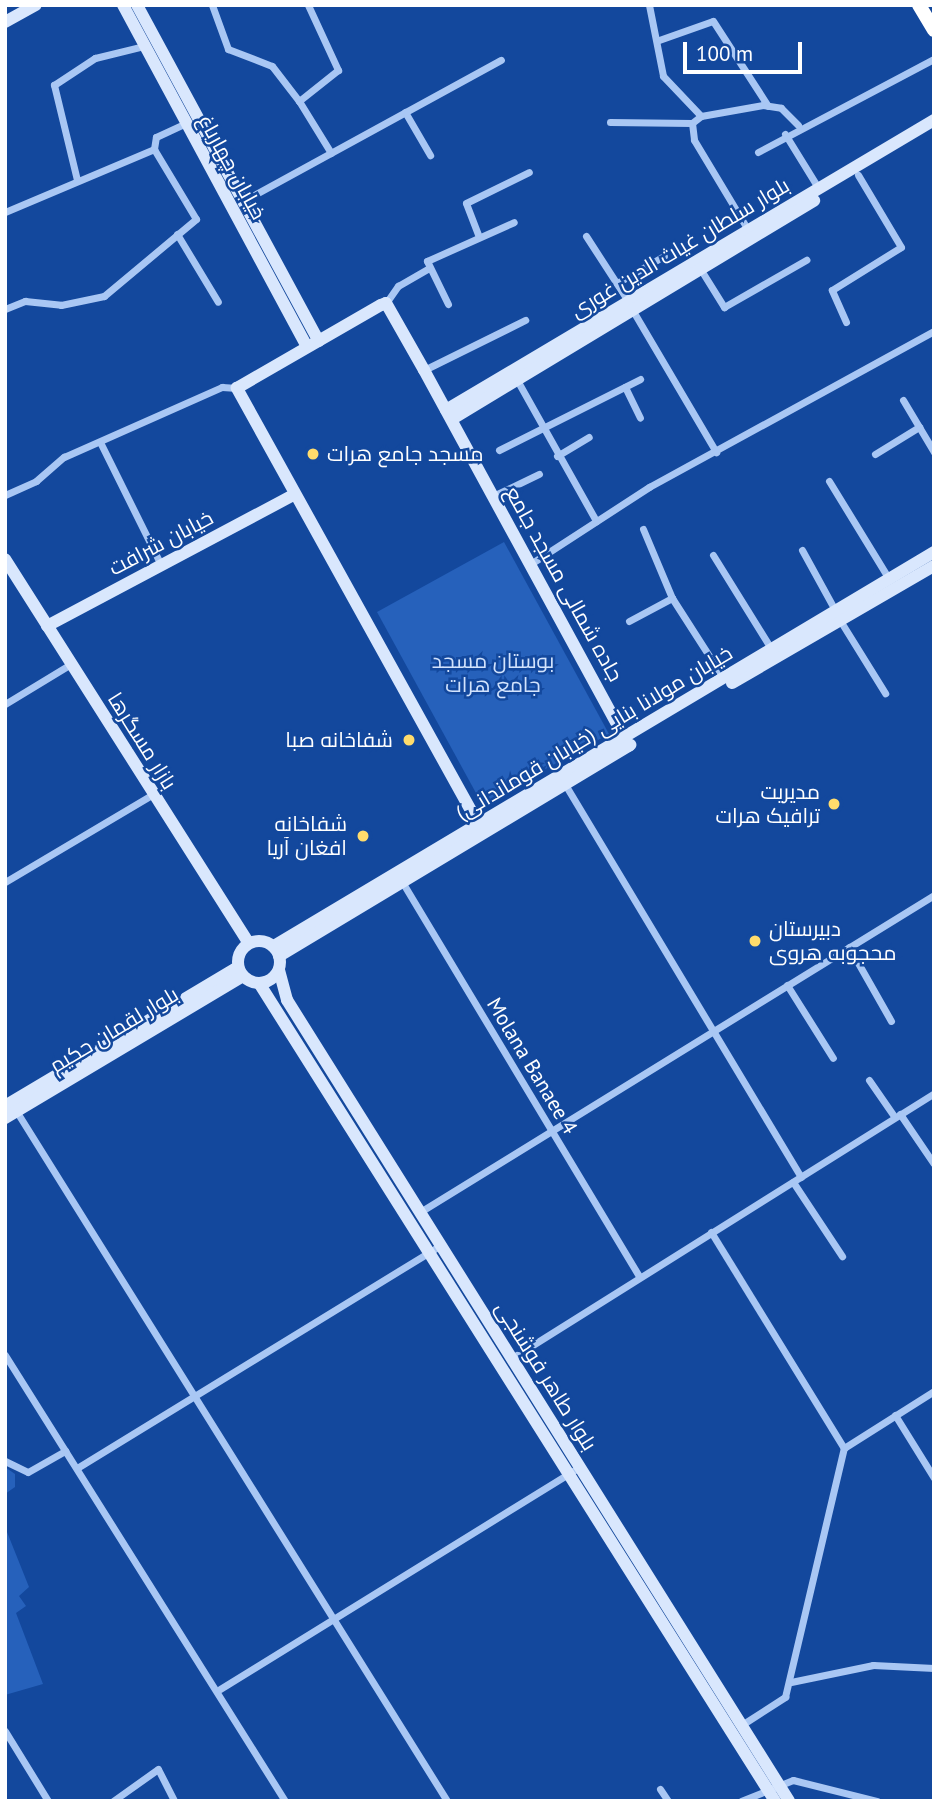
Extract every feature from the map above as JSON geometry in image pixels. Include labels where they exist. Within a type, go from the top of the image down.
[{"type":"highway","points":[[919,5],[934,30]]},
{"type":"street","points":[[5,22],[36,5]]},
{"type":"street","name":"خیابان چهارباغ","points":[[122,5],[307,347]]},
{"type":"street","name":"خیابان چهارباغ","points":[[137,5],[319,341]]},
{"type":"street","points":[[212,5],[228,49],[272,66],[299,102],[331,153]]},
{"type":"street","points":[[299,102],[338,70],[308,5]]},
{"type":"street","points":[[649,5],[659,40],[663,76],[701,116]]},
{"type":"street","points":[[659,40],[713,21],[768,106]]},
{"type":"street","points":[[77,180],[54,85],[95,58],[144,46]]},
{"type":"street","points":[[758,152],[798,125],[934,59]]},
{"type":"street","points":[[243,201],[501,60]]},
{"type":"street","points":[[610,122],[692,123],[701,116],[768,106],[781,108],[798,125]]},
{"type":"street","points":[[405,112],[430,155]]},
{"type":"street","name":"بلوار سلطان غیاث الدین غوری","points":[[449,414],[630,306],[748,230],[934,120]]},
{"type":"street","points":[[5,309],[24,301],[61,305],[104,296],[196,219],[154,149],[156,137],[186,123]]},
{"type":"street","points":[[692,123],[702,156],[748,230]]},
{"type":"street","points":[[449,414],[517,380],[630,306],[701,270],[934,129]]},
{"type":"street","points":[[785,134],[818,189]]},
{"type":"street","points":[[5,212],[154,149]]},
{"type":"street","points":[[479,237],[466,203],[529,172]]},
{"type":"street","points":[[846,322],[832,290],[901,247],[858,175]]},
{"type":"street","points":[[448,304],[427,269],[427,261],[513,222]]},
{"type":"street","points":[[177,234],[218,302]]},
{"type":"street","points":[[586,236],[617,283],[716,452]]},
{"type":"street","points":[[617,283],[664,256]]},
{"type":"street","points":[[701,270],[724,307],[806,260]]},
{"type":"street","points":[[5,495],[100,442],[222,387],[237,388],[386,303],[398,286],[427,269]]},
{"type":"street","name":"جاده شمالی مسجد جامع","points":[[386,303],[532,563],[627,742]]},
{"type":"street","points":[[424,370],[525,320]]},
{"type":"street","points":[[532,563],[596,521],[934,331]]},
{"type":"street","points":[[499,450],[541,424],[640,379]]},
{"type":"street","points":[[517,380],[557,456],[596,521]]},
{"type":"street","points":[[625,387],[640,418]]},
{"type":"street","points":[[237,388],[293,495],[479,825]]},
{"type":"street","points":[[903,400],[934,452]]},
{"type":"street","points":[[875,454],[919,427]]},
{"type":"street","points":[[557,456],[589,437]]},
{"type":"street","points":[[100,442],[161,565]]},
{"type":"street","points":[[494,496],[538,474]]},
{"type":"street","points":[[829,481],[889,579]]},
{"type":"street","name":"خیابان شرافت","points":[[47,626],[293,495]]},
{"type":"street","points":[[643,529],[672,598],[724,678]]},
{"type":"street","points":[[802,550],[885,693]]},
{"type":"street","name":"خیابان مولانا بنایی (خیابان قوماندانی)","points":[[277,951],[838,616],[889,579],[934,552]]},
{"type":"street","points":[[713,555],[772,650]]},
{"type":"street","name":"بازار مسگرها","points":[[5,559],[249,943]]},
{"type":"street","name":"خیابان مولانا بنایی (خیابان قوماندانی)","points":[[627,742],[772,650],[934,566]]},
{"type":"street","points":[[629,621],[672,598]]},
{"type":"street","points":[[5,704],[71,664]]},
{"type":"street","points":[[563,780],[801,1177]]},
{"type":"street","name":"خیابان مولانا بنایی (خیابان قوماندانی)","points":[[400,878],[479,825],[563,780]]},
{"type":"street","points":[[5,882],[153,794]]},
{"type":"street","name":"Molana Banaee 4","points":[[400,878],[638,1275]]},
{"type":"street","points":[[420,1212],[931,897],[934,906]]},
{"type":"street","points":[[277,951],[249,943],[241,971],[258,983],[279,970]]},
{"type":"street","points":[[849,947],[891,1021]]},
{"type":"street","name":"بلوار طاهر فوشنجی","points":[[277,951],[279,987],[742,1725],[771,1784],[775,1801]]},
{"type":"street","name":"بلوار لقمان حکیم","points":[[9,1109],[241,971]]},
{"type":"street","name":"بلوار طاهر فوشنجی","points":[[258,983],[730,1732],[771,1784],[789,1801]]},
{"type":"street","points":[[787,985],[834,1058]]},
{"type":"street","points":[[869,1080],[934,1164]]},
{"type":"street","points":[[512,1358],[638,1275],[934,1093]]},
{"type":"street","points":[[9,1109],[193,1395],[332,1624],[446,1801]]},
{"type":"street","points":[[793,1182],[842,1256]]},
{"type":"street","points":[[711,1232],[844,1448]]},
{"type":"street","points":[[77,1468],[441,1245]]},
{"type":"street","points":[[5,1355],[220,1689],[285,1801]]},
{"type":"street","points":[[730,1732],[785,1697],[791,1682],[844,1448],[934,1391]]},
{"type":"street","points":[[895,1415],[933,1478]]},
{"type":"street","points":[[5,1461],[28,1472],[65,1451]]},
{"type":"street","points":[[220,1689],[332,1624],[580,1467]]},
{"type":"street","points":[[791,1682],[873,1665],[934,1668]]},
{"type":"street","points":[[5,1731],[48,1801]]},
{"type":"street","points":[[113,1801],[158,1769],[174,1801]]},
{"type":"street","points":[[741,1801],[771,1784],[877,1801]]},
{"type":"street","points":[[660,1789],[668,1801]]},
{"type":"green space","name":"بوستان مسجد جامع هرات","points":[[504,542],[609,734],[482,804],[377,612]]},
{"type":"green space","points":[[5,1467],[15,1474],[15,1487],[5,1494]]},
{"type":"green space","points":[[5,1527],[29,1587],[19,1596],[26,1606],[16,1613],[43,1684],[5,1695]]},
{"type":"place","name":"مسجد جامع هرات","points":[[313,454]]},
{"type":"place","name":"شفاخانه صبا","points":[[409,740]]},
{"type":"place","name":"مدیریت ترافیک هرات","points":[[834,804]]},
{"type":"place","name":"شفاخانه افغان آریا","points":[[363,836]]},
{"type":"place","name":"دبیرستان محجوبه هروی","points":[[755,941]]}]
